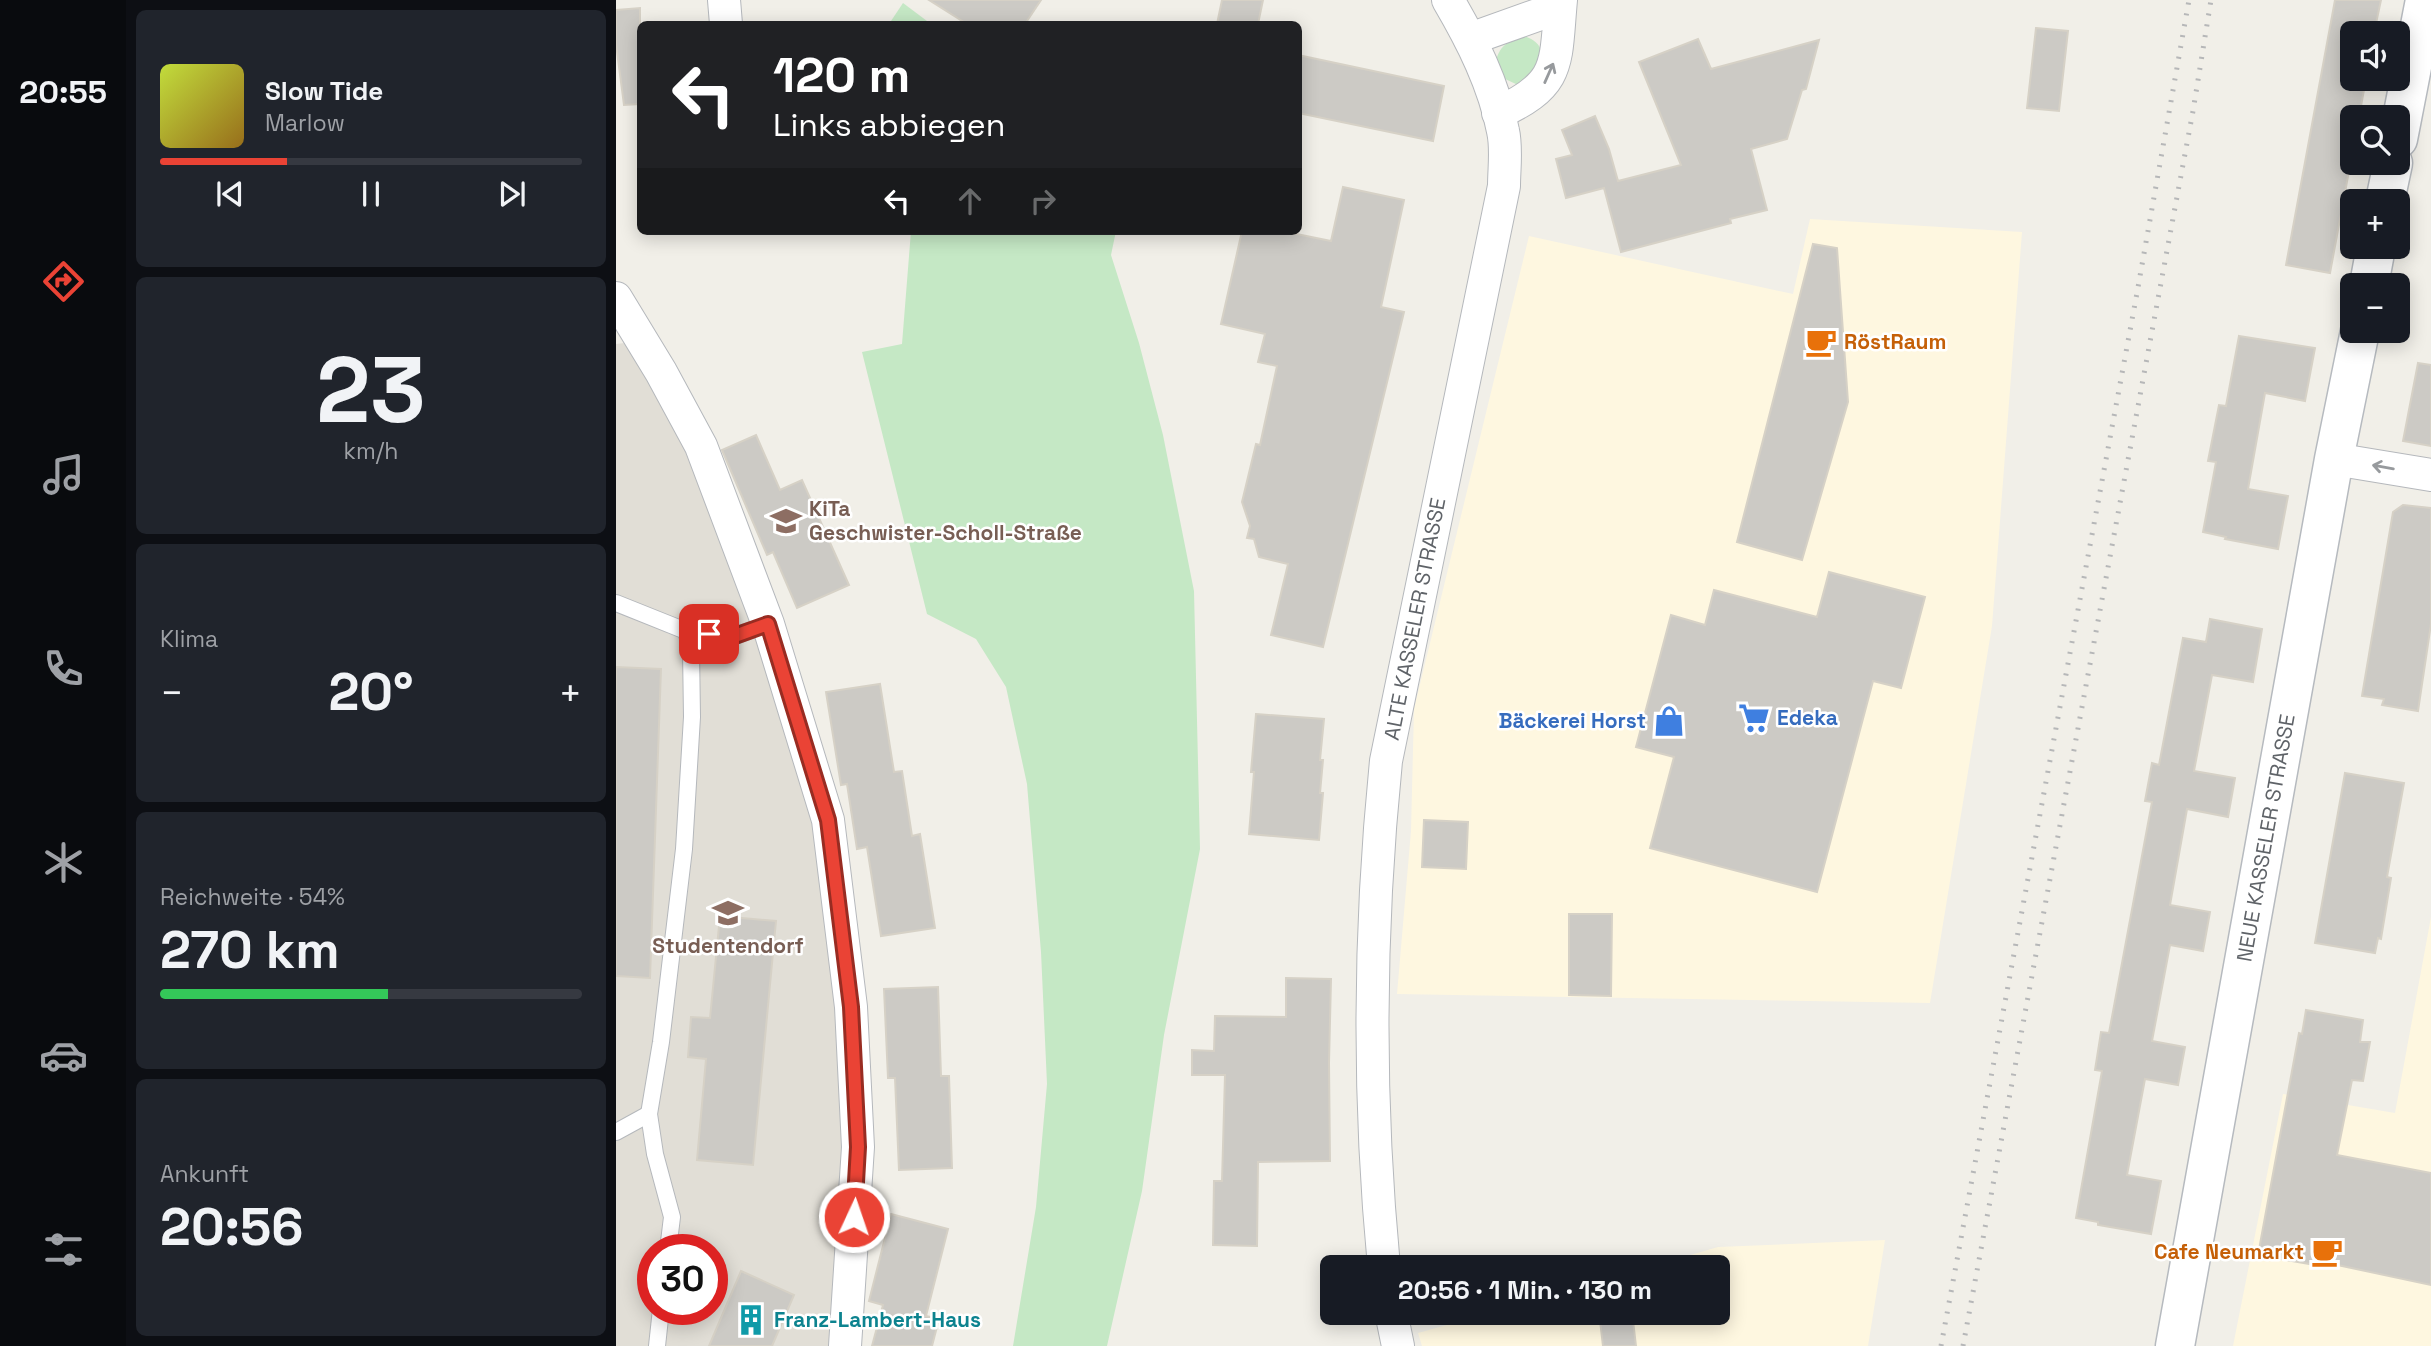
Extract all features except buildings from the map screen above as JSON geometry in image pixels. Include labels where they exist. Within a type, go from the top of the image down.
[{"type":"main road","points":[[2405,105],[2425,0]]},
{"type":"main road","name":"NEUE KASSELER STRASSE","points":[[2175,1346],[2334,459],[2358,343]]},
{"type":"street","points":[[724,0],[726,21]]},
{"type":"street","name":"ALTE KASSELER STRASSE","points":[[1383,1255],[1374,1111],[1377,852],[1387,761],[1504,186],[1504,132],[1491,88],[1470,39],[1448,0]]},
{"type":"street","points":[[1470,39],[1560,3],[1552,72],[1542,87],[1525,101],[1498,113]]},
{"type":"street","points":[[616,298],[662,372],[701,446],[768,624],[828,820],[851,1007],[858,1147],[845,1346]]},
{"type":"street","points":[[2334,459],[2431,475]]},
{"type":"street","points":[[1394,1325],[1398,1346]]},
{"type":"lane","points":[[616,603],[686,631],[732,637],[768,624]]},
{"type":"lane","points":[[670,1234],[672,1217],[655,1154],[649,1114],[661,1042],[684,849],[692,716],[691,650],[686,631]]},
{"type":"lane","points":[[616,1132],[649,1114]]},
{"type":"lane","points":[[657,1346],[659,1325]]},
{"type":"shaded area","points":[[1810,219],[2022,232],[1992,626],[1930,1003],[1397,994],[1411,831],[1414,709],[1529,236],[1793,294]]},
{"type":"shaded area","name":"Studentendorf","points":[[642,341],[661,372],[828,820],[851,1007],[845,1346],[616,1346],[616,344]]},
{"type":"shaded area","points":[[2431,917],[2431,1346],[2233,1346],[2283,1094],[2395,1113]]},
{"type":"shaded area","points":[[1885,1240],[1868,1346],[1422,1346],[1418,1333],[1447,1325],[1730,1325],[1730,1255],[1690,1255],[1718,1247]]},
{"type":"green space","points":[[903,3],[927,21],[891,21]]},
{"type":"green space","points":[[1524,36],[1540,47],[1542,67],[1518,85],[1503,78],[1495,64],[1505,45]]},
{"type":"green space","points":[[911,235],[1115,235],[1111,255],[1139,343],[1163,435],[1194,591],[1200,849],[1164,1035],[1142,1191],[1107,1346],[1013,1346],[1036,1207],[1047,1084],[1041,952],[1027,784],[1006,687],[976,639],[927,614],[862,352],[902,344]]},
{"type":"railway","points":[[1941,1346],[2189,0]]},
{"type":"railway","points":[[1963,1346],[2193,111],[2211,0]]},
{"type":"place","name":"RöstRaum","points":[[1821,342]]},
{"type":"place","name":"KiTa Geschwister-Scholl-Straße","points":[[786,521]]},
{"type":"place","name":"Edeka","points":[[1754,718]]},
{"type":"place","name":"Bäckerei Horst","points":[[1669,721]]},
{"type":"place","name":"Studentendorf","points":[[728,913]]},
{"type":"place","name":"Cafe Neumarkt","points":[[2327,1252]]},
{"type":"place","name":"Franz-Lambert-Haus","points":[[751,1320]]},
{"type":"route","points":[[709,634],[732,637],[768,624],[828,820],[851,1007],[858,1147],[854,1217]]}]
